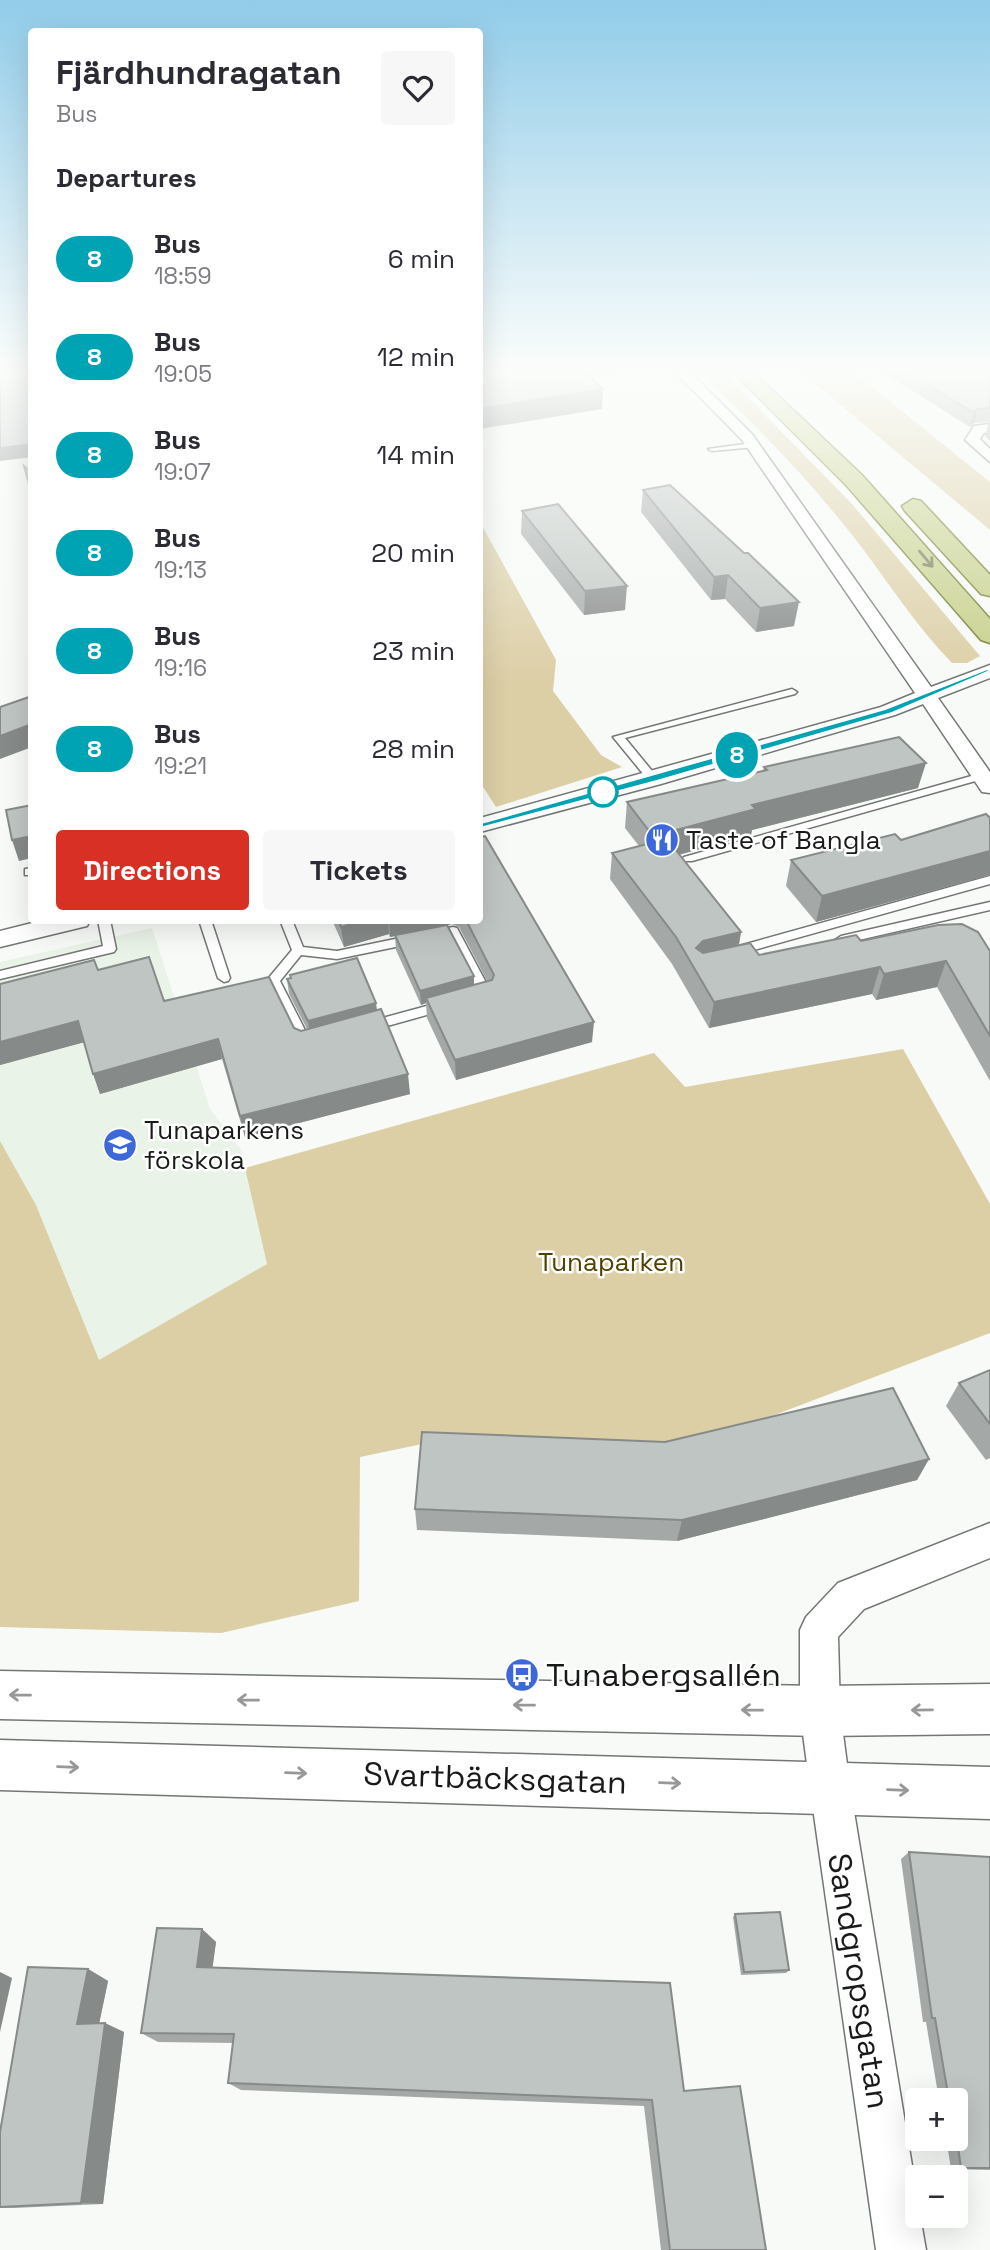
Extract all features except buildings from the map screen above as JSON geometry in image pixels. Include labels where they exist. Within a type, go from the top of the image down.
[{"type":"main road","points":[[850,476],[990,635]]},
{"type":"main road","points":[[894,485],[990,589]]},
{"type":"street","points":[[774,476],[986,781]]},
{"type":"street","points":[[483,824],[653,779],[888,711],[984,673]]},
{"type":"street","points":[[0,939],[62,924]]},
{"type":"street","points":[[820,1711],[819,1630],[851,1596],[990,1540]]},
{"type":"street","points":[[0,1695],[820,1711],[990,1709]]},
{"type":"street","name":"Sandgropsgatan","points":[[820,1711],[901,2250]]},
{"type":"street","name":"Svartbäcksgatan","points":[[0,1765],[990,1793]]},
{"type":"lane","points":[[653,779],[618,737],[792,692]]},
{"type":"lane","points":[[688,859],[986,781]]},
{"type":"lane","points":[[743,949],[990,880]]},
{"type":"lane","points":[[831,942],[990,906]]},
{"type":"lane","points":[[0,975],[110,949],[105,924]]},
{"type":"lane","points":[[206,924],[224,978]]},
{"type":"lane","points":[[288,924],[298,951]]},
{"type":"lane","points":[[453,931],[486,994],[305,1044],[274,980],[298,951],[337,955],[453,931]]},
{"type":"lane","points":[[738,964],[764,957]]},
{"type":"shaded area","name":"Tunaparkens förskola","points":[[152,928],[210,1109],[241,1150],[267,1264],[99,1361],[36,1205],[0,1141],[0,962]]},
{"type":"green space","points":[[802,476],[825,476],[852,504],[980,656],[967,663],[952,663],[904,606],[860,545]]},
{"type":"green space","points":[[925,476],[983,476],[990,482],[990,530]]},
{"type":"green space","points":[[483,527],[556,660],[553,691],[601,755],[622,767],[496,807],[483,787]]},
{"type":"green space","name":"Tunaparken","points":[[903,1049],[990,1204],[990,1333],[669,1455],[427,1443],[360,1457],[359,1601],[221,1633],[0,1627],[0,1141],[36,1205],[99,1360],[267,1264],[245,1168],[654,1053],[685,1087]]},
{"type":"bus line","name":"8","points":[[483,824],[653,779],[888,711],[990,671]]},
{"type":"place","name":"Taste of Bangla","points":[[662,840]]},
{"type":"place","name":"Tunaparkens förskola","points":[[120,1145]]},
{"type":"place","name":"Tunabergsallén","points":[[522,1675]]}]
